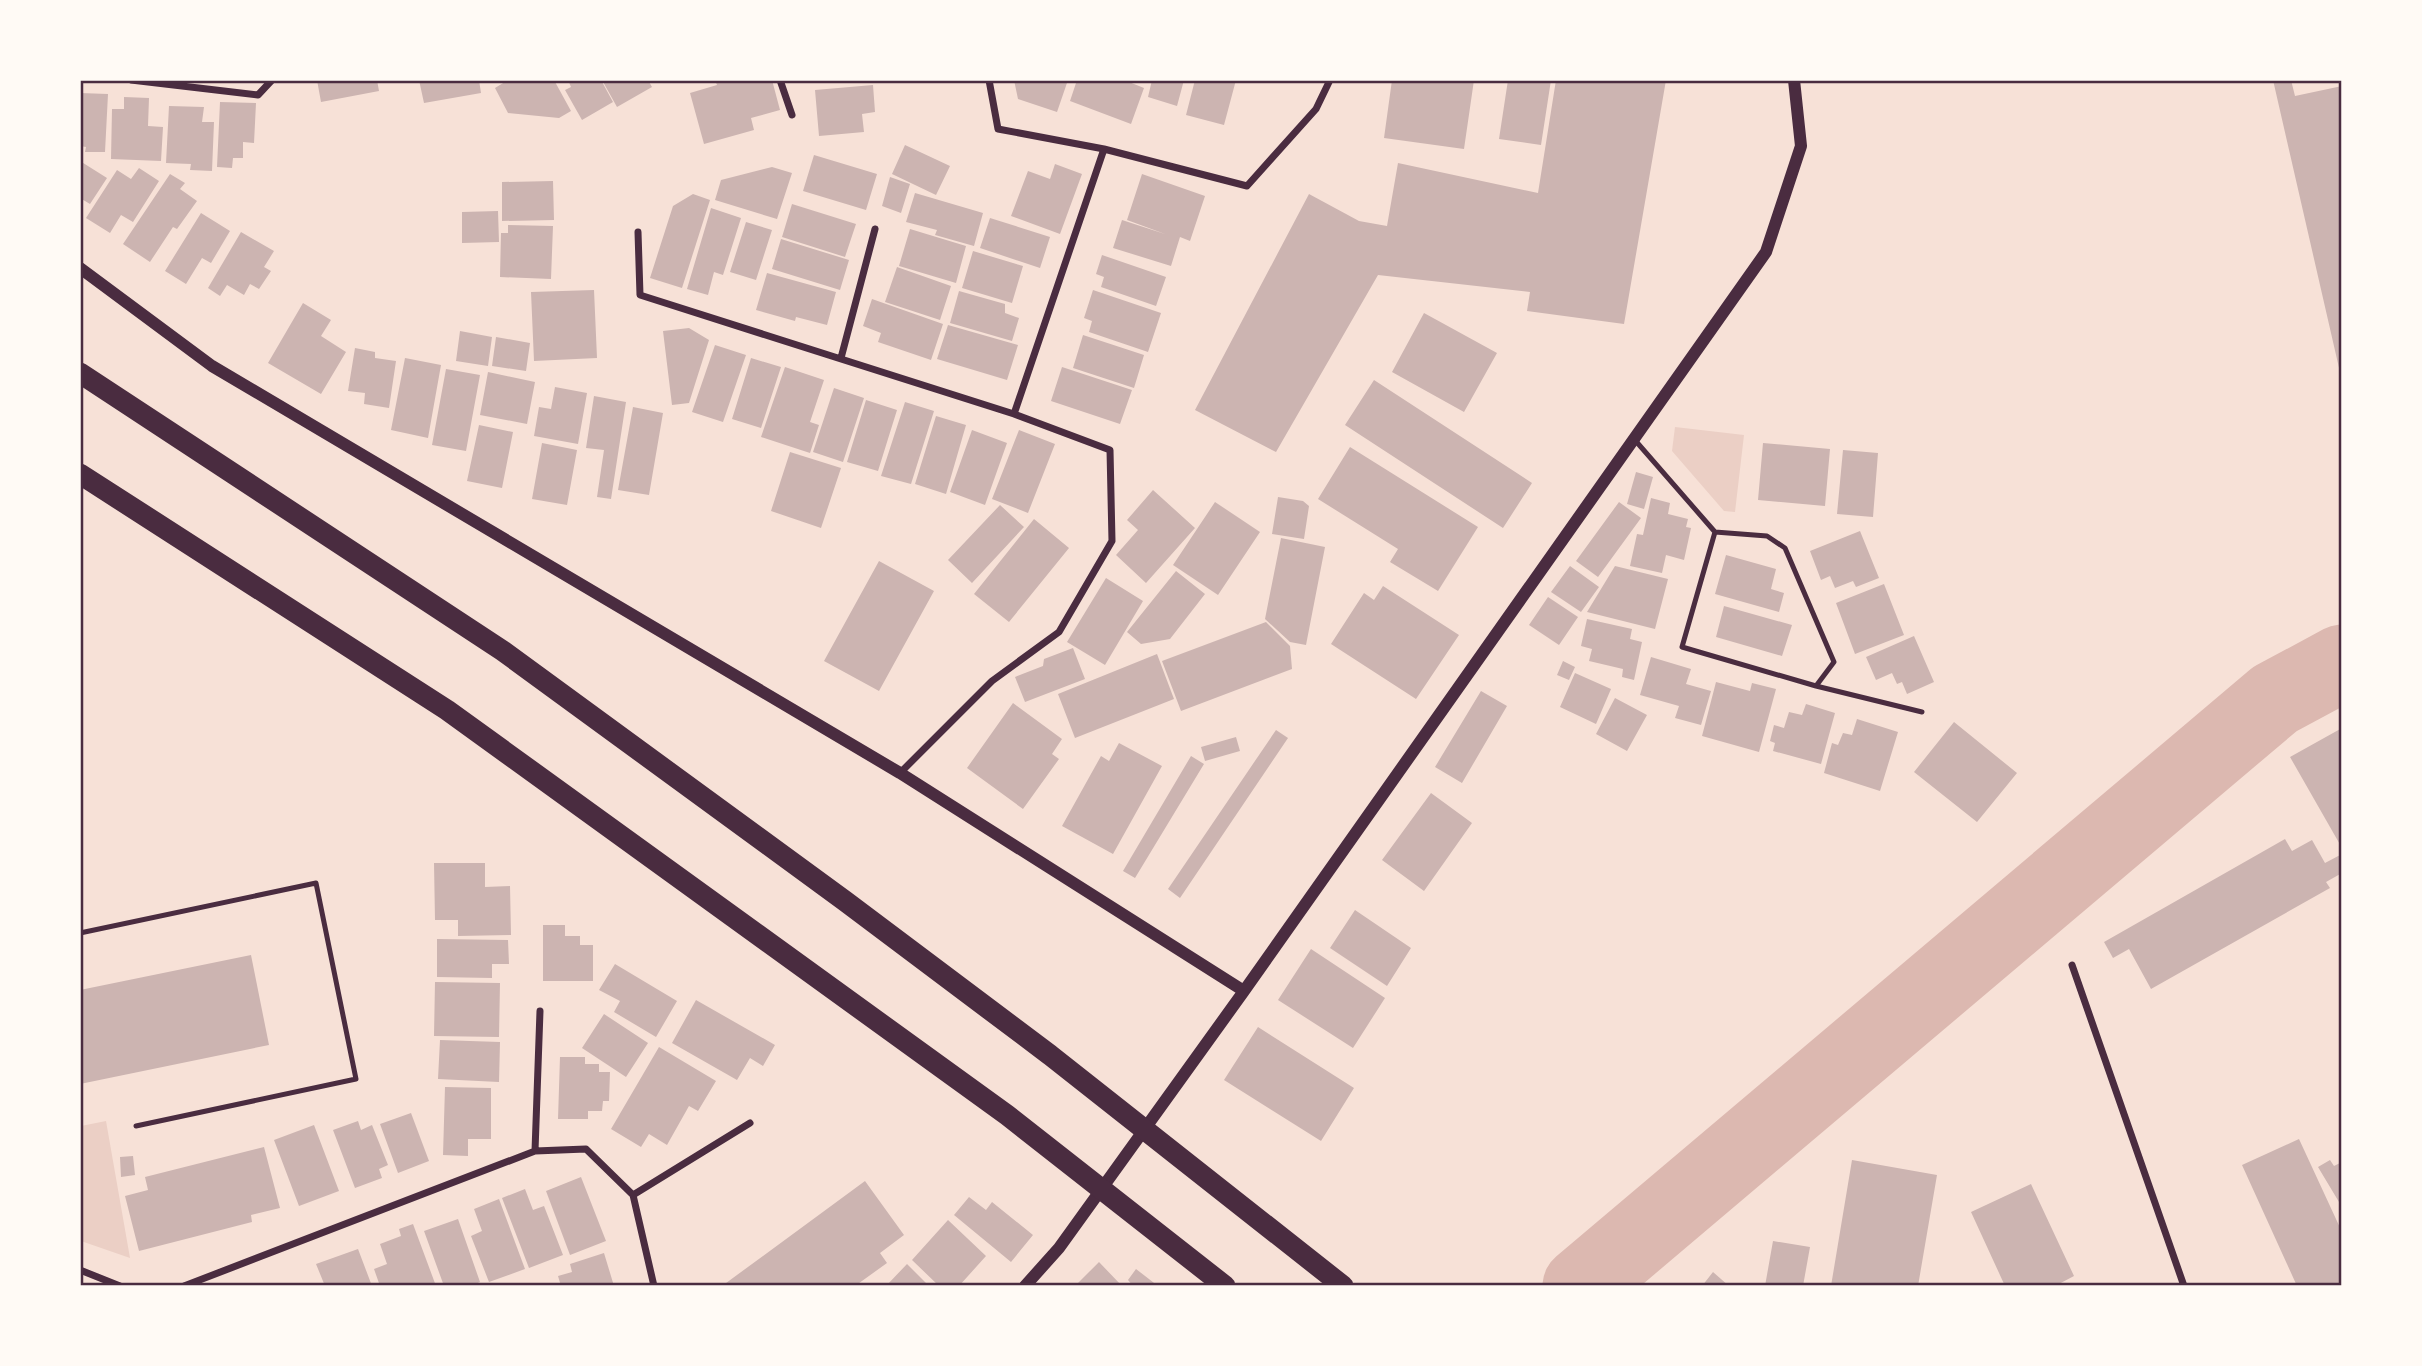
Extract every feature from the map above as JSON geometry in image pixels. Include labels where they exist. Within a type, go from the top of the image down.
[{"type":"highway","points":[[80,373],[503,651],[1050,1055],[1343,1286]]},
{"type":"highway","points":[[80,474],[446,710],[1007,1115],[1225,1286]]},
{"type":"street","points":[[131,80],[258,95],[271,80]]},
{"type":"street","points":[[780,80],[792,115]]},
{"type":"street","points":[[989,80],[998,129],[1104,149],[1247,186],[1316,108],[1330,80]]},
{"type":"street","points":[[1025,1286],[1059,1248],[1244,992],[1766,252],[1801,146],[1794,80]]},
{"type":"street","points":[[1014,414],[1104,149]]},
{"type":"street","points":[[841,358],[875,229]]},
{"type":"street","points":[[638,232],[640,295],[1014,414],[1110,450],[1112,541],[1059,632],[992,681],[900,773]]},
{"type":"street","points":[[80,268],[212,366],[900,773],[1244,992]]},
{"type":"street","points":[[2072,965],[2184,1286]]},
{"type":"street","points":[[535,1152],[540,1011]]},
{"type":"street","points":[[633,1195],[750,1123]]},
{"type":"street","points":[[184,1286],[535,1152],[586,1149],[633,1195],[654,1286]]},
{"type":"street","points":[[80,1270],[120,1286]]},
{"type":"lane","points":[[1634,439],[1715,532],[1767,537],[1785,548],[1834,662],[1816,687]]},
{"type":"lane","points":[[1715,532],[1682,647],[1816,687],[1922,712]]},
{"type":"lane","points":[[80,933],[316,883],[356,1079],[136,1126]]},
{"type":"shaded area","points":[[1675,427],[1744,435],[1735,512],[1724,511],[1672,451]]},
{"type":"shaded area","points":[[106,1121],[130,1258],[81,1241],[81,1126]]},
{"type":"building","points":[[317,80],[377,80],[379,91],[321,102]]},
{"type":"building","points":[[419,80],[479,80],[481,93],[424,103]]},
{"type":"building","points":[[508,80],[554,80],[571,111],[559,118],[508,113],[495,88]]},
{"type":"building","points":[[568,80],[601,80],[613,102],[582,120],[565,90],[571,87]]},
{"type":"building","points":[[602,80],[648,80],[652,87],[617,107]]},
{"type":"building","points":[[715,80],[772,80],[780,110],[751,118],[754,130],[704,144],[690,93],[717,85]]},
{"type":"building","points":[[1014,80],[1068,80],[1057,112],[1018,99]]},
{"type":"building","points":[[1077,80],[1124,80],[1144,88],[1131,124],[1070,101]]},
{"type":"building","points":[[1152,80],[1184,80],[1177,106],[1148,97]]},
{"type":"building","points":[[1195,80],[1236,80],[1224,125],[1186,115]]},
{"type":"building","points":[[1392,80],[1474,80],[1464,149],[1384,138]]},
{"type":"building","points":[[1508,80],[1551,80],[1541,145],[1499,139]]},
{"type":"building","points":[[1556,80],[1666,80],[1624,324],[1527,311],[1530,292],[1378,275],[1276,452],[1195,410],[1309,194],[1359,221],[1387,226],[1398,163],[1538,193]]},
{"type":"building","points":[[2273,80],[2291,80],[2295,96],[2342,86],[2342,381]]},
{"type":"building","points":[[873,85],[875,112],[862,114],[864,132],[819,136],[815,90]]},
{"type":"building","points":[[80,93],[108,94],[105,152],[85,152],[86,147],[80,146]]},
{"type":"building","points":[[124,97],[149,98],[148,126],[163,127],[161,161],[111,159],[112,109],[124,109]]},
{"type":"building","points":[[220,102],[256,103],[254,143],[243,142],[243,158],[233,158],[232,168],[217,167]]},
{"type":"building","points":[[169,106],[204,107],[202,122],[214,122],[212,171],[190,170],[191,164],[166,163]]},
{"type":"building","points":[[905,145],[950,166],[936,195],[892,174]]},
{"type":"building","points":[[814,155],[877,174],[866,210],[803,191]]},
{"type":"building","points":[[80,161],[107,178],[90,204],[80,198]]},
{"type":"building","points":[[1055,164],[1082,174],[1060,234],[1011,216],[1028,171],[1050,179]]},
{"type":"building","points":[[772,167],[792,173],[777,219],[715,200],[721,180]]},
{"type":"building","points":[[139,168],[159,181],[133,222],[121,215],[110,233],[86,218],[117,170],[131,179]]},
{"type":"building","points":[[170,174],[185,183],[180,189],[197,201],[177,229],[173,227],[150,262],[123,244]]},
{"type":"building","points":[[1142,174],[1205,196],[1190,241],[1180,237],[1171,266],[1113,248],[1122,220],[1165,234],[1127,220]]},
{"type":"building","points":[[890,177],[910,184],[901,213],[882,206]]},
{"type":"building","points":[[553,181],[554,220],[502,221],[502,182]]},
{"type":"building","points":[[915,193],[983,213],[974,246],[935,235],[937,230],[906,222]]},
{"type":"building","points":[[693,194],[710,200],[682,288],[650,278],[673,206]]},
{"type":"building","points":[[792,204],[856,224],[845,257],[782,237]]},
{"type":"building","points":[[711,208],[741,218],[723,275],[714,272],[708,295],[687,289]]},
{"type":"building","points":[[498,211],[499,242],[462,243],[462,212]]},
{"type":"building","points":[[201,213],[230,231],[211,263],[202,258],[186,284],[165,271]]},
{"type":"building","points":[[990,218],[1050,237],[1040,268],[980,248]]},
{"type":"building","points":[[746,222],[772,230],[756,280],[730,272]]},
{"type":"building","points":[[508,225],[553,226],[551,279],[500,277],[501,233],[508,233]]},
{"type":"building","points":[[910,229],[966,246],[956,283],[899,266]]},
{"type":"building","points":[[241,232],[274,251],[264,267],[271,271],[259,289],[250,284],[244,295],[227,285],[220,296],[208,288]]},
{"type":"building","points":[[781,239],[849,260],[840,290],[772,269]]},
{"type":"building","points":[[973,251],[1023,266],[1012,303],[962,288]]},
{"type":"building","points":[[1102,255],[1166,277],[1156,306],[1101,287],[1104,277],[1096,274]]},
{"type":"building","points":[[897,267],[951,286],[940,320],[885,302]]},
{"type":"building","points":[[767,273],[836,292],[827,325],[796,317],[795,321],[756,310]]},
{"type":"building","points":[[594,290],[597,358],[534,361],[531,292]]},
{"type":"building","points":[[1093,290],[1161,313],[1148,352],[1089,332],[1092,321],[1084,318]]},
{"type":"building","points":[[959,291],[1005,304],[1005,313],[1019,318],[1012,341],[950,323]]},
{"type":"building","points":[[872,299],[943,324],[931,360],[878,342],[881,333],[863,326]]},
{"type":"building","points":[[303,303],[331,320],[321,336],[346,352],[321,394],[268,363]]},
{"type":"building","points":[[1424,313],[1497,353],[1464,412],[1392,372]]},
{"type":"building","points":[[948,325],[1018,345],[1007,380],[937,359]]},
{"type":"building","points":[[689,328],[709,340],[689,403],[672,405],[663,331]]},
{"type":"building","points":[[460,331],[492,337],[488,366],[456,361]]},
{"type":"building","points":[[1083,335],[1144,355],[1134,388],[1073,368]]},
{"type":"building","points":[[496,337],[530,343],[526,371],[492,366]]},
{"type":"building","points":[[715,345],[746,355],[723,422],[692,412]]},
{"type":"building","points":[[355,348],[375,352],[375,358],[396,361],[389,408],[364,404],[365,393],[348,391]]},
{"type":"building","points":[[405,358],[441,365],[428,438],[391,430]]},
{"type":"building","points":[[751,358],[781,367],[761,428],[732,419]]},
{"type":"building","points":[[785,367],[824,380],[810,422],[819,425],[810,453],[761,437]]},
{"type":"building","points":[[1062,367],[1132,390],[1120,424],[1051,401]]},
{"type":"building","points":[[446,369],[480,375],[466,451],[432,445]]},
{"type":"building","points":[[488,372],[535,382],[527,424],[480,415]]},
{"type":"building","points":[[1374,380],[1532,483],[1503,528],[1345,425]]},
{"type":"building","points":[[555,387],[587,393],[578,444],[534,436],[539,407],[551,409]]},
{"type":"building","points":[[834,388],[864,398],[843,462],[813,452]]},
{"type":"building","points":[[594,396],[626,402],[611,499],[597,497],[604,450],[586,448]]},
{"type":"building","points":[[866,400],[897,410],[878,471],[847,462]]},
{"type":"building","points":[[905,402],[934,411],[911,484],[881,476]]},
{"type":"building","points":[[633,407],[663,413],[649,495],[618,490]]},
{"type":"building","points":[[936,416],[966,425],[946,494],[915,484]]},
{"type":"building","points":[[479,425],[513,432],[502,488],[467,481]]},
{"type":"building","points":[[972,430],[1007,443],[985,505],[950,492]]},
{"type":"building","points":[[1019,430],[1055,444],[1028,513],[992,499]]},
{"type":"building","points":[[542,443],[577,450],[567,505],[532,499]]},
{"type":"building","points":[[1763,443],[1830,449],[1825,506],[1758,500]]},
{"type":"building","points":[[1350,447],[1478,527],[1438,591],[1390,562],[1398,549],[1318,499]]},
{"type":"building","points":[[1843,450],[1878,453],[1873,517],[1837,514]]},
{"type":"building","points":[[790,452],[841,468],[821,528],[771,511]]},
{"type":"building","points":[[1636,472],[1653,477],[1644,509],[1627,504]]},
{"type":"building","points":[[1153,490],[1195,528],[1146,583],[1116,555],[1138,530],[1127,520]]},
{"type":"building","points":[[1278,497],[1303,501],[1309,506],[1304,539],[1272,534]]},
{"type":"building","points":[[1651,498],[1670,503],[1668,514],[1688,519],[1686,527],[1691,528],[1684,560],[1666,555],[1662,573],[1630,566],[1637,534],[1643,535]]},
{"type":"building","points":[[1215,502],[1260,532],[1218,595],[1173,565]]},
{"type":"building","points":[[1619,502],[1641,518],[1598,577],[1576,561]]},
{"type":"building","points":[[1000,505],[1024,527],[972,583],[948,560]]},
{"type":"building","points":[[1034,519],[1069,548],[1009,622],[974,594]]},
{"type":"building","points":[[1860,531],[1879,578],[1856,587],[1853,581],[1835,588],[1830,576],[1821,580],[1810,551]]},
{"type":"building","points":[[1281,538],[1325,547],[1306,645],[1290,642],[1265,619]]},
{"type":"building","points":[[1726,555],[1776,569],[1771,589],[1784,593],[1779,612],[1715,594]]},
{"type":"building","points":[[879,561],[934,591],[879,691],[824,661]]},
{"type":"building","points":[[1570,566],[1599,587],[1581,612],[1551,592]]},
{"type":"building","points":[[1615,566],[1668,579],[1655,629],[1587,612]]},
{"type":"building","points":[[1176,571],[1205,594],[1170,639],[1141,644],[1127,632]]},
{"type":"building","points":[[1106,578],[1143,601],[1105,665],[1067,642]]},
{"type":"building","points":[[1884,584],[1904,635],[1855,654],[1836,603]]},
{"type":"building","points":[[1383,586],[1459,635],[1416,699],[1331,644],[1364,593],[1374,600]]},
{"type":"building","points":[[1548,597],[1578,617],[1559,645],[1529,625]]},
{"type":"building","points":[[1724,606],[1792,625],[1782,656],[1716,637]]},
{"type":"building","points":[[1587,619],[1632,629],[1630,639],[1642,642],[1634,680],[1622,677],[1623,669],[1589,661],[1592,649],[1581,646]]},
{"type":"building","points":[[1266,622],[1290,646],[1292,669],[1181,711],[1162,661]]},
{"type":"building","points":[[1914,636],[1934,682],[1907,694],[1902,682],[1897,684],[1892,673],[1876,680],[1866,657]]},
{"type":"building","points":[[1073,648],[1085,679],[1025,702],[1015,677],[1043,666],[1044,659]]},
{"type":"building","points":[[1157,654],[1174,699],[1075,738],[1058,694]]},
{"type":"building","points":[[1651,657],[1691,669],[1686,684],[1711,691],[1701,725],[1675,718],[1679,706],[1640,695]]},
{"type":"building","points":[[1563,661],[1575,667],[1569,680],[1557,675]]},
{"type":"building","points":[[1575,673],[1611,689],[1596,724],[1560,707]]},
{"type":"building","points":[[1716,682],[1750,691],[1752,683],[1776,689],[1759,752],[1702,736]]},
{"type":"building","points":[[1481,691],[1507,706],[1462,783],[1435,767]]},
{"type":"building","points":[[1615,698],[1647,715],[1627,751],[1596,734]]},
{"type":"building","points":[[1013,703],[1062,739],[1052,754],[1059,759],[1023,809],[967,768]]},
{"type":"building","points":[[1806,704],[1835,713],[1821,764],[1773,751],[1775,743],[1770,741],[1774,725],[1784,728],[1789,712],[1802,715]]},
{"type":"building","points":[[1857,719],[1898,732],[1880,791],[1824,773],[1832,743],[1838,745],[1843,733],[1852,735]]},
{"type":"building","points":[[1954,722],[2017,773],[1977,822],[1914,772]]},
{"type":"building","points":[[2342,728],[2342,848],[2290,757]]},
{"type":"building","points":[[1276,730],[1288,738],[1180,898],[1168,889]]},
{"type":"building","points":[[1236,737],[1240,751],[1205,761],[1201,747]]},
{"type":"building","points":[[1119,743],[1162,766],[1113,854],[1062,826],[1101,756],[1109,761]]},
{"type":"building","points":[[1191,756],[1204,764],[1135,878],[1123,871]]},
{"type":"building","points":[[1431,793],[1472,823],[1424,891],[1382,860]]},
{"type":"building","points":[[2285,839],[2292,851],[2312,840],[2325,863],[2342,854],[2342,873],[2326,882],[2330,888],[2151,989],[2129,949],[2113,958],[2104,942]]},
{"type":"building","points":[[434,863],[485,863],[485,887],[510,886],[511,935],[458,936],[458,920],[435,920]]},
{"type":"building","points":[[1355,910],[1411,948],[1387,986],[1330,948]]},
{"type":"building","points":[[543,925],[565,925],[565,936],[580,936],[580,945],[593,945],[593,981],[543,981]]},
{"type":"building","points":[[437,939],[508,940],[509,964],[492,964],[492,978],[437,977]]},
{"type":"building","points":[[1311,949],[1385,998],[1353,1048],[1278,1000]]},
{"type":"building","points":[[251,955],[269,1045],[80,1084],[80,990]]},
{"type":"building","points":[[615,964],[677,1001],[656,1037],[614,1012],[620,1001],[599,990]]},
{"type":"building","points":[[435,982],[500,983],[499,1037],[434,1036]]},
{"type":"building","points":[[696,1000],[775,1045],[763,1066],[750,1058],[737,1080],[672,1043]]},
{"type":"building","points":[[604,1014],[648,1043],[626,1077],[582,1048]]},
{"type":"building","points":[[1258,1027],[1354,1088],[1321,1141],[1224,1080]]},
{"type":"building","points":[[440,1040],[500,1042],[499,1082],[438,1079]]},
{"type":"building","points":[[659,1047],[716,1081],[698,1111],[689,1106],[667,1145],[649,1134],[641,1147],[611,1129]]},
{"type":"building","points":[[560,1057],[585,1057],[585,1064],[599,1064],[599,1072],[610,1072],[609,1101],[603,1101],[602,1111],[588,1111],[588,1119],[558,1119]]},
{"type":"building","points":[[445,1087],[491,1088],[491,1139],[468,1139],[468,1156],[443,1155]]},
{"type":"building","points":[[411,1113],[429,1161],[398,1173],[380,1124]]},
{"type":"building","points":[[358,1121],[361,1130],[372,1125],[388,1165],[379,1169],[382,1178],[355,1188],[333,1130]]},
{"type":"building","points":[[314,1125],[339,1191],[299,1206],[274,1140]]},
{"type":"building","points":[[2299,1139],[2342,1232],[2342,1286],[2297,1286],[2242,1165]]},
{"type":"building","points":[[264,1147],[280,1208],[251,1215],[252,1222],[139,1251],[125,1196],[148,1190],[145,1177]]},
{"type":"building","points":[[133,1156],[135,1175],[121,1177],[120,1157]]},
{"type":"building","points":[[1852,1160],[1937,1175],[1918,1286],[1831,1286]]},
{"type":"building","points":[[2330,1160],[2334,1166],[2342,1162],[2342,1207],[2318,1167]]},
{"type":"building","points":[[581,1177],[606,1241],[570,1255],[546,1191]]},
{"type":"building","points":[[865,1181],[904,1235],[880,1253],[887,1263],[855,1286],[722,1286]]},
{"type":"building","points":[[2031,1184],[2074,1276],[2055,1286],[2005,1286],[1971,1212]]},
{"type":"building","points":[[525,1189],[533,1210],[544,1206],[563,1255],[529,1268],[502,1198]]},
{"type":"building","points":[[969,1197],[986,1210],[992,1202],[1033,1235],[1011,1262],[954,1215]]},
{"type":"building","points":[[499,1199],[525,1269],[489,1282],[471,1236],[482,1231],[474,1209]]},
{"type":"building","points":[[458,1219],[480,1282],[471,1286],[444,1286],[424,1231]]},
{"type":"building","points":[[948,1220],[986,1256],[959,1286],[939,1286],[912,1260]]},
{"type":"building","points":[[413,1224],[436,1286],[380,1286],[374,1269],[387,1264],[380,1244],[401,1236],[399,1229]]},
{"type":"building","points":[[1773,1241],[1810,1247],[1803,1286],[1765,1286]]},
{"type":"building","points":[[358,1249],[372,1286],[325,1286],[316,1264]]},
{"type":"building","points":[[604,1253],[614,1286],[561,1286],[558,1276],[572,1272],[570,1264]]},
{"type":"building","points":[[1099,1262],[1122,1286],[1075,1286]]},
{"type":"building","points":[[907,1264],[929,1286],[886,1286]]},
{"type":"building","points":[[1136,1269],[1158,1286],[1133,1286],[1128,1280]]},
{"type":"building","points":[[1713,1272],[1729,1286],[1702,1286]]},
{"type":"waterway","points":[[1581,1286],[2275,699],[2342,663]]}]
